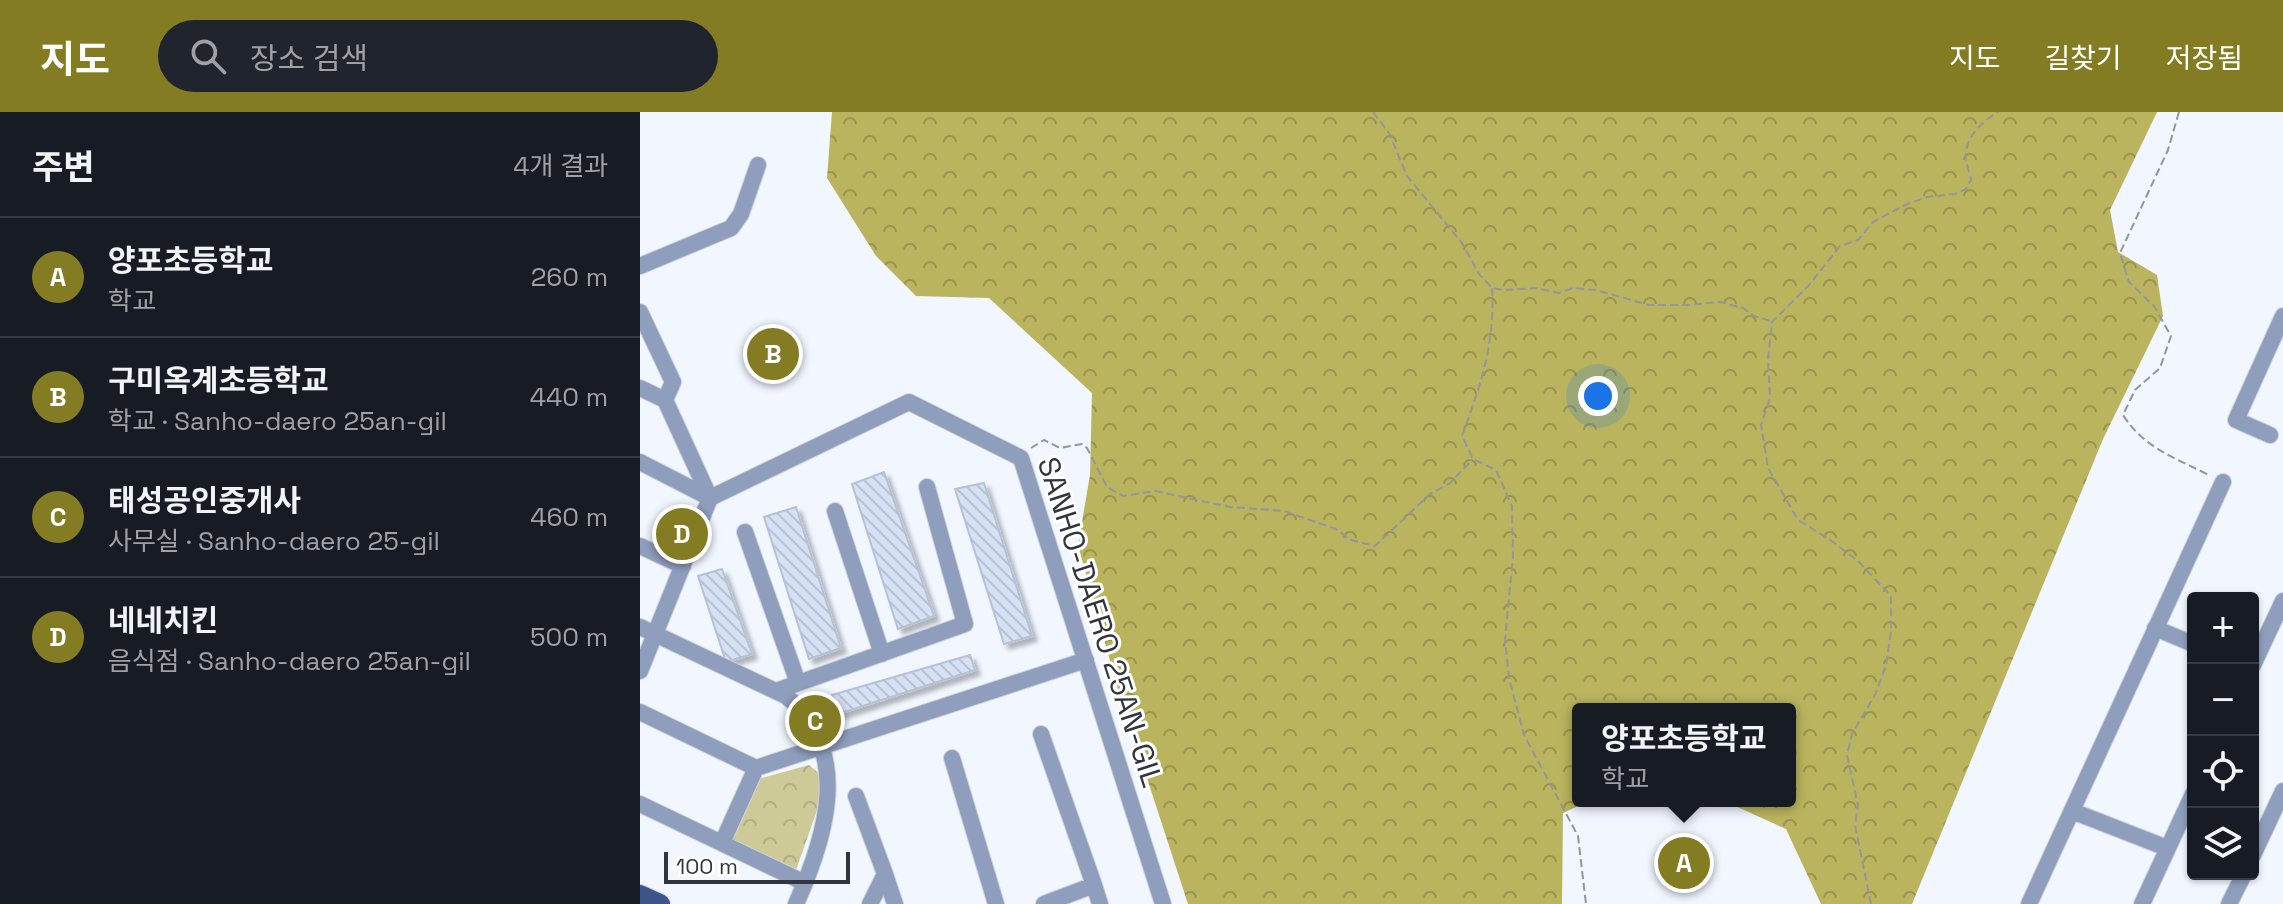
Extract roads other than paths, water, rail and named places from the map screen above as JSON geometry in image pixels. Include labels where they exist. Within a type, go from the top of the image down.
[{"type":"main road","points":[[640,895],[660,904]]},
{"type":"street","points":[[640,266],[731,228],[741,214],[758,165]]},
{"type":"street","points":[[640,312],[673,382],[665,400]]},
{"type":"street","points":[[2270,435],[2236,420],[2283,316]]},
{"type":"street","points":[[640,388],[665,400],[710,498],[640,671]]},
{"type":"street","name":"SANHO-DAERO 25AN-GIL","points":[[710,498],[909,402],[1021,458],[1163,904]]},
{"type":"street","points":[[640,462],[710,498]]},
{"type":"street","points":[[2029,904],[2223,482]]},
{"type":"street","points":[[776,691],[965,624],[927,487]]},
{"type":"street","points":[[835,511],[882,654]]},
{"type":"street","points":[[745,532],[798,683]]},
{"type":"street","points":[[640,546],[683,566]]},
{"type":"street","points":[[2254,664],[2278,625],[2283,601]]},
{"type":"street","points":[[640,627],[776,691],[800,708],[822,746],[828,800],[824,827],[798,903]]},
{"type":"street","points":[[2155,628],[2187,641]]},
{"type":"street","points":[[640,712],[756,768],[1086,660]]},
{"type":"street","points":[[1041,734],[1100,904]]},
{"type":"street","points":[[952,758],[996,904]]},
{"type":"street","points":[[722,843],[756,768]]},
{"type":"street","points":[[2259,842],[2283,791]]},
{"type":"street","points":[[856,796],[895,904]]},
{"type":"street","points":[[640,804],[805,883]]},
{"type":"street","points":[[2142,904],[2187,806]]},
{"type":"street","points":[[2072,811],[2167,848]]},
{"type":"street","points":[[870,904],[885,874]]},
{"type":"street","points":[[2229,904],[2241,880]]},
{"type":"street","points":[[1044,904],[1094,885]]},
{"type":"place","name":"구미옥계초등학교","points":[[773,354]]},
{"type":"place","name":"네네치킨","points":[[682,534]]},
{"type":"place","name":"태성공인중개사","points":[[815,721]]},
{"type":"place","name":"양포초등학교","points":[[1684,863]]}]
